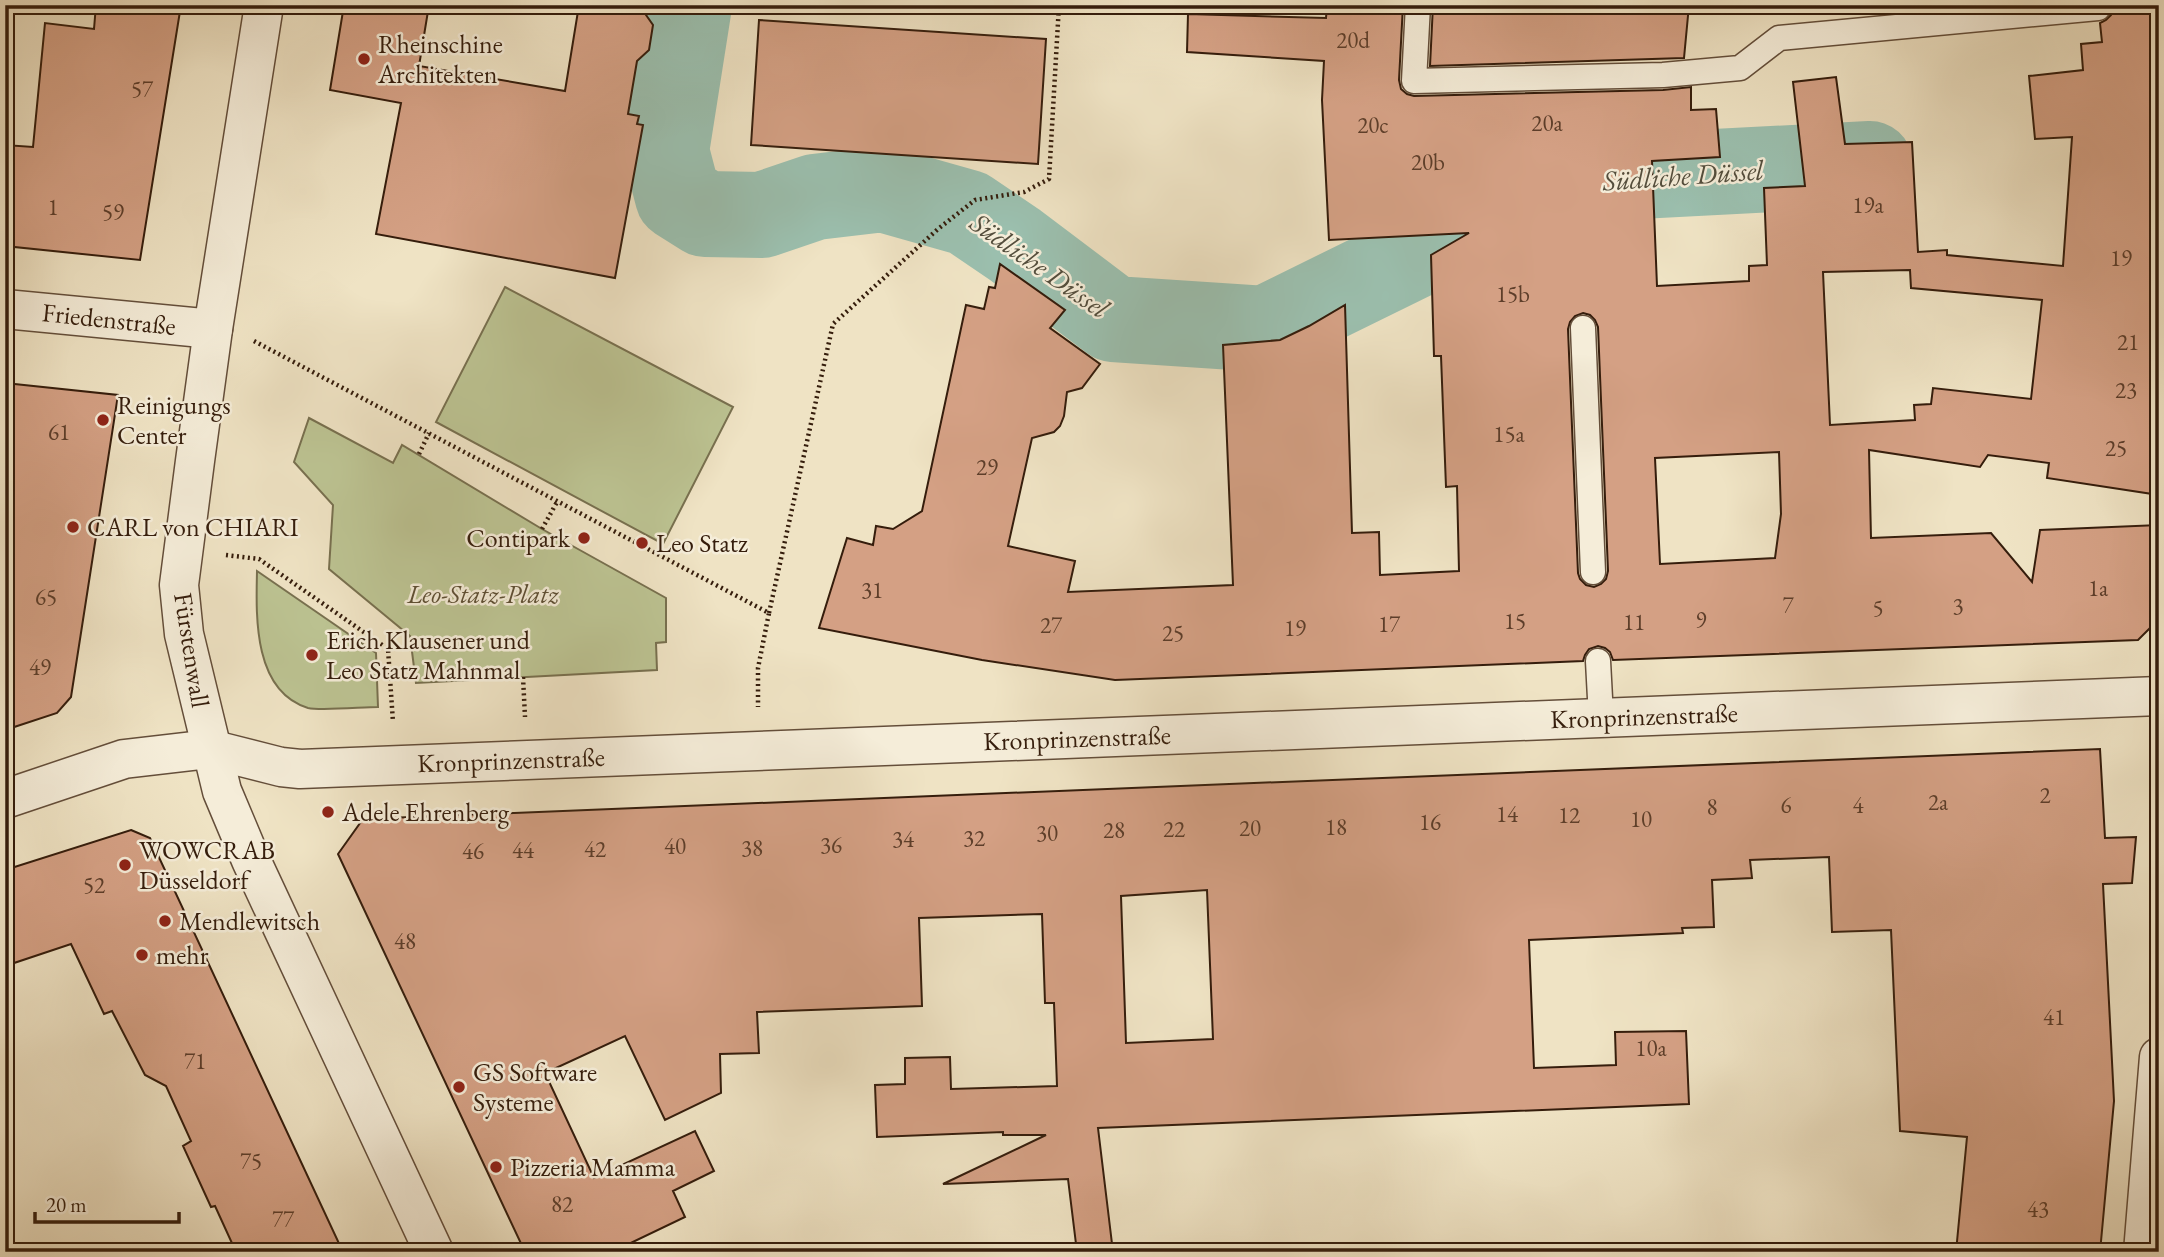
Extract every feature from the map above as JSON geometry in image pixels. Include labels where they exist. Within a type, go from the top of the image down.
[{"type":"street","name":"Fürstenwall","points":[[264,5],[213,329],[179,584],[184,634],[222,791],[251,860],[434,1252]]},
{"type":"street","name":"Friedenstraße","points":[[5,309],[213,329]]},
{"type":"street","name":"Kronprinzenstraße","points":[[5,799],[124,759],[210,749],[281,767],[300,769],[2159,696]]},
{"type":"street","points":[[2143,1252],[2159,1057]]},
{"type":"lane","points":[[1418,5],[1414,81],[1663,75],[1740,68],[1779,38],[2098,8]]},
{"type":"lane","points":[[1583,328],[1593,572]]},
{"type":"lane","points":[[1598,661],[1601,718]]},
{"type":"path","points":[[757,750],[758,668],[833,324],[938,229],[975,200],[1024,192],[1049,179],[1059,5]]},
{"type":"path","points":[[1082,5],[1140,8],[1141,5]]},
{"type":"path","points":[[213,329],[239,334],[769,613]]},
{"type":"path","points":[[419,454],[429,433]]},
{"type":"path","points":[[542,529],[557,502]]},
{"type":"path","points":[[184,551],[259,559],[388,649],[396,765]]},
{"type":"green space","points":[[505,287],[733,407],[663,544],[436,422]]},
{"type":"green space","name":"Leo-Statz-Platz","points":[[309,418],[393,463],[402,445],[542,529],[666,598],[666,642],[656,643],[657,670],[416,683],[410,636],[329,569],[333,505],[294,462]]},
{"type":"green space","points":[[257,571],[376,653],[378,707],[308,708],[290,699],[277,686],[267,669],[258,630]]},
{"type":"building","points":[[96,5],[181,5],[140,260],[5,246],[5,145],[33,147],[45,23],[94,29]]},
{"type":"building","points":[[344,5],[429,5],[419,66],[565,91],[579,5],[639,5],[653,25],[649,50],[637,61],[628,114],[639,116],[637,124],[643,125],[615,278],[376,234],[401,103],[330,90]]},
{"type":"building","points":[[1327,5],[1403,5],[1399,80],[1401,89],[1414,96],[1691,87],[1691,110],[1716,109],[1720,157],[1652,161],[1657,286],[1749,281],[1749,266],[1767,265],[1764,188],[1805,186],[1793,82],[1836,77],[1845,144],[1912,142],[1918,252],[1947,250],[1947,255],[2063,266],[2072,137],[2035,139],[2029,76],[2083,70],[2081,44],[2102,42],[2100,23],[2111,15],[2112,5],[2159,5],[2159,495],[2047,478],[2049,463],[1988,455],[1980,467],[1869,450],[1871,538],[1991,533],[2032,582],[2040,530],[2159,525],[2159,573],[2154,624],[2138,640],[1613,660],[1610,652],[1598,646],[1589,649],[1583,661],[1115,680],[982,660],[819,628],[847,538],[873,545],[876,526],[893,529],[922,511],[966,305],[984,309],[989,287],[995,288],[1000,264],[1065,310],[1050,328],[1100,364],[1082,388],[1067,392],[1060,426],[1054,432],[1032,438],[1008,546],[1075,561],[1068,592],[1233,585],[1223,345],[1280,340],[1345,305],[1352,533],[1379,532],[1380,575],[1459,571],[1457,486],[1446,487],[1441,356],[1434,356],[1431,255],[1469,233],[1329,240],[1322,100],[1324,61],[1187,52],[1188,14],[1326,18]],"holes":[[[1910,270],[1911,288],[2042,300],[2031,399],[1933,388],[1931,404],[1914,405],[1915,420],[1830,425],[1823,272]],[[1583,313],[1590,315],[1598,327],[1608,571],[1606,579],[1594,587],[1586,585],[1578,573],[1568,329],[1575,316]],[[1779,452],[1781,514],[1775,558],[1660,564],[1655,458]]]},
{"type":"building","points":[[1433,5],[1689,5],[1684,58],[1430,66]]},
{"type":"building","points":[[759,20],[1046,39],[1038,164],[751,145]]},
{"type":"building","points":[[5,383],[118,395],[71,697],[57,713],[5,730]]},
{"type":"building","points":[[2100,749],[2105,838],[2136,837],[2132,883],[2103,884],[2114,1101],[2100,1252],[1956,1252],[1967,1137],[1900,1131],[1891,930],[1832,932],[1829,857],[1750,860],[1752,878],[1712,880],[1714,927],[1682,928],[1683,933],[1529,940],[1534,1068],[1616,1065],[1615,1032],[1686,1031],[1689,1104],[1098,1128],[1113,1252],[1077,1252],[1068,1179],[943,1184],[1046,1135],[1003,1135],[1003,1132],[877,1137],[875,1085],[905,1084],[905,1058],[950,1057],[951,1089],[1057,1086],[1054,1003],[1045,1003],[1042,914],[919,918],[922,1006],[757,1012],[759,1053],[720,1054],[721,1093],[665,1120],[625,1036],[545,1073],[594,1178],[695,1131],[714,1171],[673,1191],[685,1217],[612,1252],[525,1252],[338,854],[363,819]],"holes":[[[1207,890],[1213,1039],[1126,1043],[1121,896]]]},
{"type":"building","points":[[131,830],[150,838],[343,1252],[236,1252],[215,1206],[211,1207],[183,1146],[191,1141],[166,1086],[145,1075],[112,1011],[104,1014],[71,944],[5,966],[5,870]]},
{"type":"waterway","name":"Südliche Düssel","points":[[689,5],[666,151],[678,197],[705,214],[762,215],[815,197],[883,189],[968,213],[1113,319],[1265,329],[1491,218],[1600,178],[1870,164]]},
{"type":"place","name":"Rheinschine Architekten","points":[[364,59]]},
{"type":"place","name":"Reinigungs Center","points":[[103,420]]},
{"type":"place","name":"CARL von CHIARI","points":[[73,527]]},
{"type":"place","name":"Contipark","points":[[584,538]]},
{"type":"place","name":"Leo Statz","points":[[642,543]]},
{"type":"place","name":"Erich Klausener und Leo Statz Mahnmal","points":[[312,655]]},
{"type":"place","name":"Adele Ehrenberg","points":[[328,812]]},
{"type":"place","name":"WOWCRAB Düsseldorf","points":[[125,865]]},
{"type":"place","name":"Mendlewitsch","points":[[165,921]]},
{"type":"place","name":"mehr","points":[[142,955]]},
{"type":"place","name":"GS Software Systeme","points":[[459,1087]]},
{"type":"place","name":"Pizzeria Mamma","points":[[496,1167]]}]
